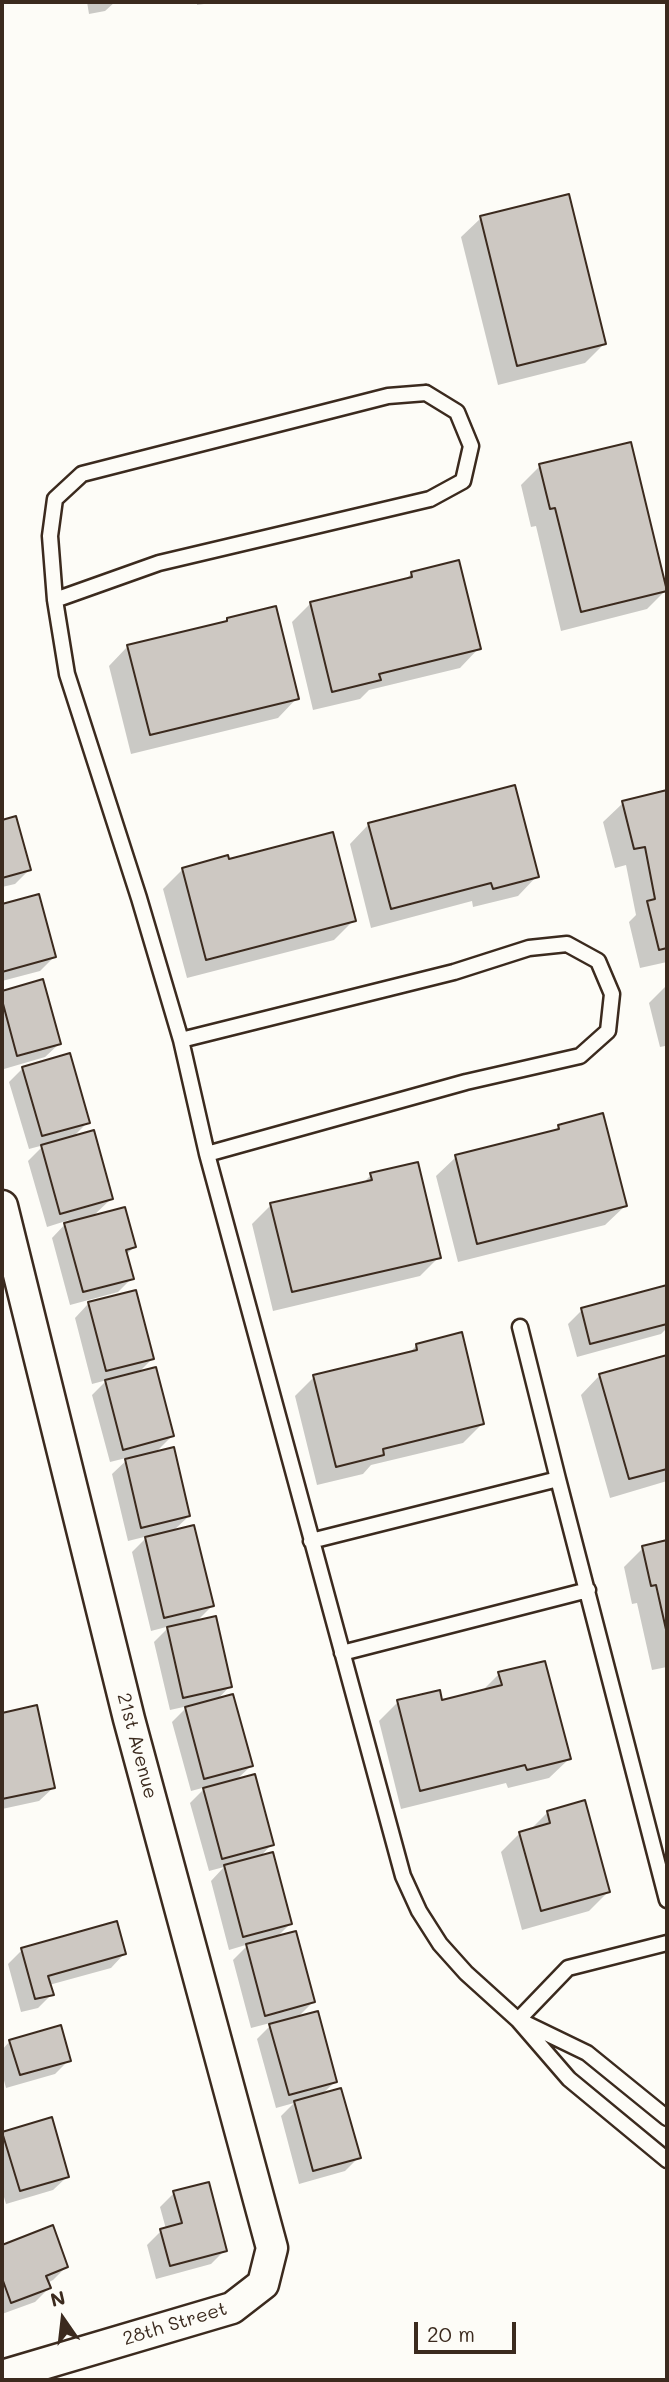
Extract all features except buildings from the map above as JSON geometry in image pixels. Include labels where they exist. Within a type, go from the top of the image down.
[{"type":"street","name":"21st Avenue","points":[[2,1206],[129,1719],[272,2248],[263,2284]]},
{"type":"street","name":"28th Street","points":[[2,2376],[232,2308],[263,2284]]},
{"type":"lane","points":[[55,600],[159,563],[430,499],[463,481],[471,446],[457,412],[426,393],[388,396],[82,474],[55,499],[50,536],[55,600],[67,674],[139,898],[181,1040],[207,1154],[403,1876],[419,1911],[440,1944],[466,1973],[518,2020],[569,2079],[667,2160]]},
{"type":"lane","points":[[181,1040],[454,972],[529,948],[567,944],[598,961],[612,994],[608,1031],[580,1056],[466,1082],[207,1154]]},
{"type":"lane","points":[[520,1326],[667,1900]]},
{"type":"lane","points":[[311,1541],[558,1479]]},
{"type":"lane","points":[[342,1653],[588,1590]]},
{"type":"lane","points":[[518,2020],[568,1968],[667,1943]]},
{"type":"lane","points":[[518,2020],[587,2053],[667,2118]]}]
